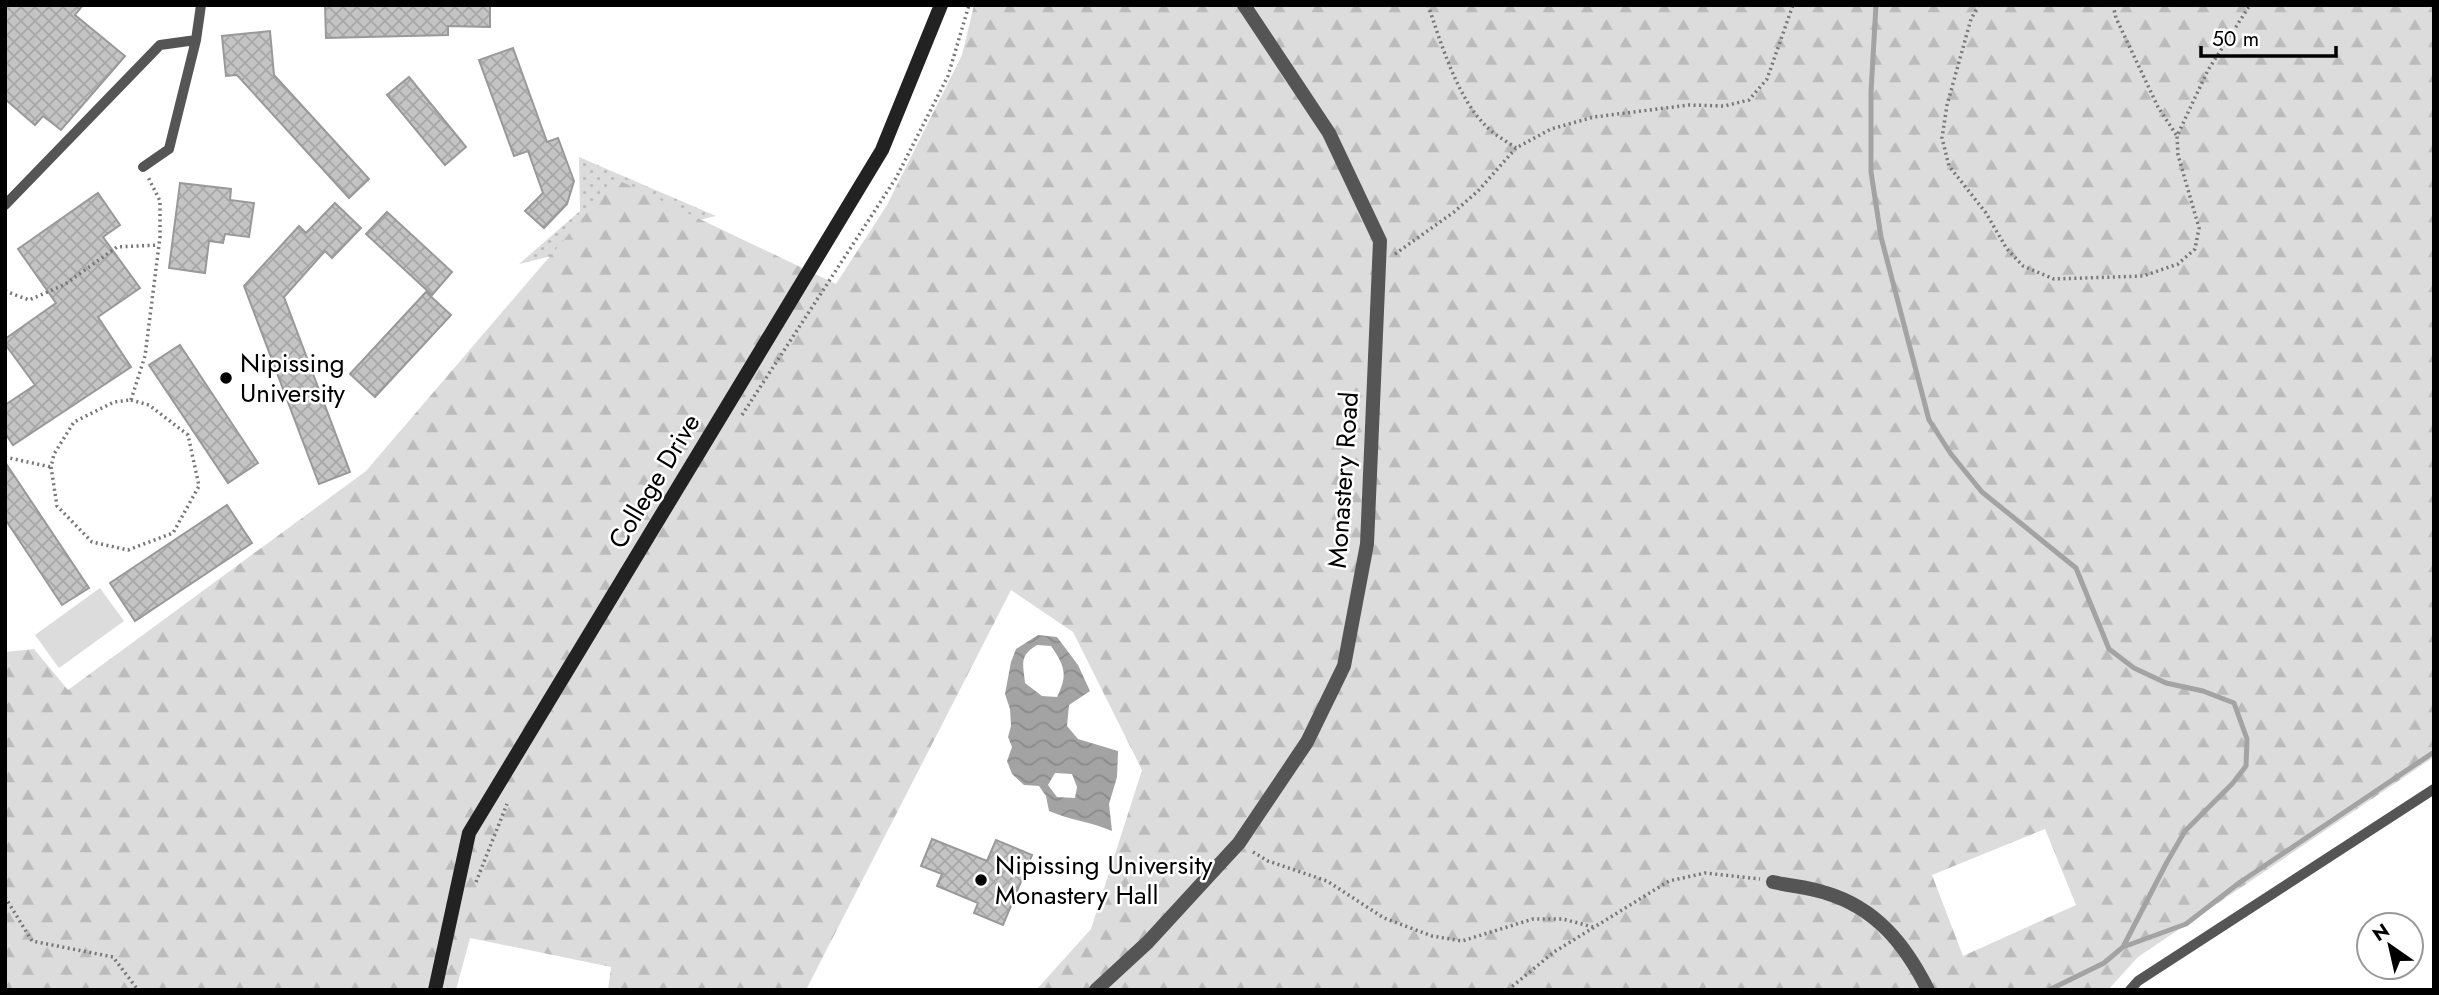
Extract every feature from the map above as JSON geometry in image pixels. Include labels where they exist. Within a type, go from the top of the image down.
[{"type":"street","name":"College Drive","points":[[435,990],[469,834],[882,150],[941,5]]},
{"type":"street","name":"Monastery Road","points":[[1096,990],[1148,942],[1239,843],[1307,742],[1344,666],[1367,544],[1380,241],[1329,133],[1244,5]]},
{"type":"street","points":[[1773,882],[1826,893],[1874,916],[1912,958],[1928,990]]},
{"type":"lane","points":[[143,167],[169,149],[201,5]]},
{"type":"lane","points":[[5,205],[160,45],[195,40]]},
{"type":"lane","points":[[2130,990],[2138,981],[2434,789]]},
{"type":"path","points":[[737,423],[896,178],[948,76],[969,5]]},
{"type":"path","points":[[1428,5],[1468,103],[1485,126],[1516,148]]},
{"type":"path","points":[[1379,266],[1454,212],[1478,191],[1516,148],[1551,129],[1594,117],[1689,105],[1724,106],[1749,100],[1767,79],[1793,5]]},
{"type":"path","points":[[1979,5],[1971,19],[1947,105],[1942,138],[1949,166],[1986,213],[2007,249],[2023,266],[2054,279],[2143,276],[2178,264],[2194,249],[2199,228],[2178,155],[2177,136],[2208,69],[2250,5]]},
{"type":"path","points":[[2113,5],[2116,18],[2158,107],[2177,136]]},
{"type":"path","points":[[131,400],[145,356],[160,237],[160,201],[143,167]]},
{"type":"path","points":[[5,291],[29,300],[64,285],[117,247],[158,245]]},
{"type":"path","points":[[131,400],[149,405],[188,435],[199,486],[173,533],[128,550],[92,542],[57,506],[51,467],[54,454],[74,422],[114,402],[131,400]]},
{"type":"path","points":[[5,457],[51,467]]},
{"type":"path","points":[[473,890],[511,794]]},
{"type":"path","points":[[1239,843],[1268,862],[1327,881],[1384,918],[1432,936],[1462,940],[1533,919],[1563,919],[1593,927]]},
{"type":"path","points":[[1508,990],[1554,952],[1669,881],[1705,873],[1753,877],[1773,882]]},
{"type":"path","points":[[5,897],[32,941],[113,957],[138,990]]},
{"type":"green space","points":[[974,5],[2434,5],[2434,757],[2138,957],[2108,990],[1036,990],[1091,929],[1142,770],[1073,632],[1011,590],[806,990],[608,990],[611,967],[470,938],[456,990],[5,990],[5,652],[34,649],[68,690],[366,471],[616,179],[836,284],[887,205],[962,55]],"holes":[[[2045,829],[2076,905],[1963,956],[1932,875]]]},
{"type":"green space","points":[[579,157],[716,216],[519,264],[580,211]]},
{"type":"green space","points":[[100,588],[124,621],[59,668],[35,635]]},
{"type":"water","points":[[1038,635],[1057,637],[1078,665],[1090,691],[1069,705],[1067,726],[1078,739],[1118,751],[1117,777],[1109,804],[1112,831],[1049,811],[1046,796],[1039,786],[1024,785],[1012,774],[1007,761],[1012,747],[1008,737],[1011,726],[1010,709],[1005,694],[1016,649]],"holes":[[[1037,645],[1051,646],[1062,665],[1063,683],[1057,697],[1042,696],[1025,683],[1025,657]],[[1055,773],[1072,774],[1077,787],[1075,798],[1057,797],[1048,785]]]},
{"type":"building","points":[[5,5],[83,5],[75,15],[125,56],[61,130],[43,116],[35,125],[5,99]]},
{"type":"building","points":[[325,5],[490,5],[490,27],[448,26],[448,35],[326,38]]},
{"type":"building","points":[[270,31],[274,75],[369,179],[349,198],[237,75],[226,76],[222,36]]},
{"type":"building","points":[[513,48],[547,142],[558,138],[574,181],[567,204],[544,228],[525,211],[543,193],[528,151],[514,156],[479,60]]},
{"type":"building","points":[[409,77],[466,147],[445,165],[387,95]]},
{"type":"building","points":[[180,183],[231,189],[230,200],[254,203],[249,237],[225,234],[223,243],[209,241],[205,273],[169,268]]},
{"type":"building","points":[[98,193],[120,225],[103,237],[140,288],[98,317],[131,367],[13,445],[5,433],[5,405],[35,385],[5,344],[5,339],[56,303],[18,249]]},
{"type":"building","points":[[335,203],[361,228],[332,258],[325,251],[284,297],[350,472],[319,484],[244,286],[299,226],[306,233]]},
{"type":"building","points":[[387,212],[452,272],[432,295],[366,234]]},
{"type":"building","points":[[426,292],[451,315],[375,397],[350,374]]},
{"type":"building","points":[[180,345],[258,463],[228,483],[149,365]]},
{"type":"building","points":[[5,462],[89,588],[62,605],[5,519]]},
{"type":"building","points":[[227,505],[252,543],[135,621],[110,583]]},
{"type":"building","name":"Nipissing University Monastery Hall","points":[[932,839],[987,861],[996,840],[1032,855],[1003,925],[974,913],[978,903],[937,886],[942,874],[921,866]]},
{"type":"waterway","points":[[1876,5],[1871,92],[1871,172],[1881,237],[1929,420],[1951,454],[1982,492],[2076,568],[2109,649],[2134,668],[2166,683],[2203,691],[2234,703],[2247,739],[2246,766],[2232,784],[2185,831],[2123,947],[2104,963],[2049,990]]},
{"type":"waterway","points":[[2123,947],[2186,924],[2239,883],[2434,752]]},
{"type":"place","name":"Nipissing University","points":[[226,378]]},
{"type":"place","name":"Nipissing University Monastery Hall","points":[[981,880]]}]
